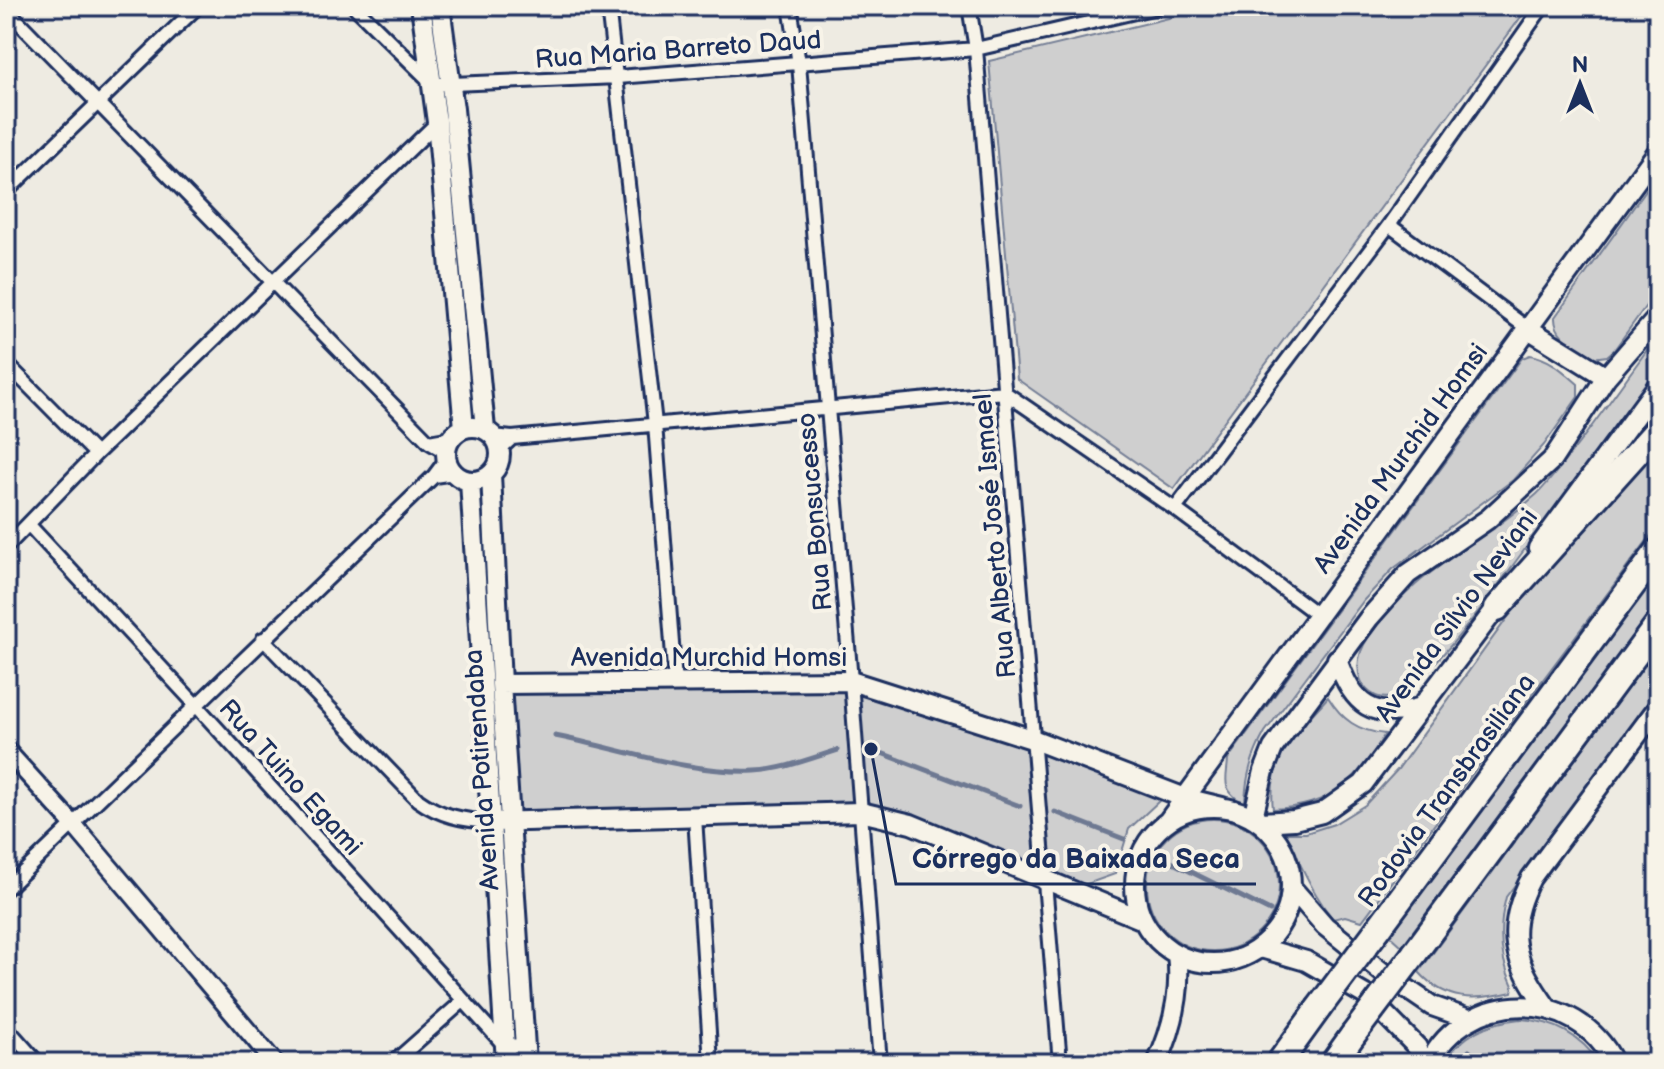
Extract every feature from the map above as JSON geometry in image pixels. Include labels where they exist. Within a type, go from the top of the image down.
[{"type":"highway","points":[[1497,608],[1658,429]]},
{"type":"highway","name":"Rodovia Transbrasiliana","points":[[1279,1063],[1658,551]]},
{"type":"highway","points":[[1333,1063],[1658,624]]},
{"type":"main road","name":"Avenida Potirendaba","points":[[421,6],[442,84],[454,109],[498,438]]},
{"type":"main road","name":"Avenida Potirendaba","points":[[440,6],[442,84],[437,122],[455,456],[489,822],[506,1055]]},
{"type":"main road","name":"Avenida Murchid Homsi","points":[[1168,821],[1658,151]]},
{"type":"main road","points":[[1257,820],[1264,771],[1273,748],[1337,659],[1408,574],[1488,519],[1552,460],[1606,377],[1658,317]]},
{"type":"main road","points":[[1527,328],[1606,377]]},
{"type":"main road","name":"Avenida Sílvio Neviani","points":[[1257,820],[1303,818],[1322,813],[1363,784],[1497,608],[1565,509],[1658,385]]},
{"type":"main road","points":[[478,427],[498,438],[499,463],[491,474],[481,480],[455,456],[478,427]]},
{"type":"main road","name":"Avenida Potirendaba","points":[[491,474],[525,1054]]},
{"type":"main road","points":[[1337,659],[1346,685],[1359,701],[1378,711],[1399,713],[1422,707]]},
{"type":"main road","name":"Avenida Murchid Homsi","points":[[501,684],[851,681],[1032,739],[1185,798],[1222,807]]},
{"type":"main road","points":[[1548,1009],[1527,980],[1519,960],[1514,930],[1517,904],[1531,878],[1658,707]]},
{"type":"main road","points":[[1222,807],[1257,820],[1285,851],[1292,875],[1286,915],[1279,927],[1261,948],[1226,962],[1201,962],[1177,954],[1157,939],[1143,920],[1135,896],[1139,859],[1150,838],[1168,821],[1191,810],[1222,807]]},
{"type":"main road","points":[[489,822],[861,812],[911,824],[1143,920]]},
{"type":"main road","points":[[1292,888],[1325,926],[1382,972],[1432,1006],[1469,1019]]},
{"type":"main road","points":[[1261,948],[1306,961],[1367,996],[1417,1047],[1426,1063],[1444,1040],[1469,1019],[1499,1007],[1532,1005],[1577,1021],[1601,1042],[1615,1060]]},
{"type":"main road","points":[[1157,1063],[1175,1012],[1180,978],[1177,954]]},
{"type":"street","points":[[6,192],[198,6]]},
{"type":"street","points":[[354,6],[442,84]]},
{"type":"street","points":[[608,6],[655,424],[675,682]]},
{"type":"street","name":"Rua Bonsucesso","points":[[790,6],[799,64],[880,1063]]},
{"type":"street","name":"Rua Alberto José Ismael","points":[[969,6],[976,49],[1060,1063]]},
{"type":"street","name":"Rua Maria Barreto Daud","points":[[442,84],[618,77],[976,49],[1161,6]]},
{"type":"street","points":[[1175,509],[1389,225],[1543,6]]},
{"type":"street","points":[[6,9],[429,442],[455,456],[6,889]]},
{"type":"street","points":[[6,547],[272,281],[454,109]]},
{"type":"street","points":[[1389,225],[1527,328]]},
{"type":"street","points":[[6,363],[96,454]]},
{"type":"street","points":[[498,438],[1004,392],[1175,509],[1318,615]]},
{"type":"street","name":"Rua Tuino Egami","points":[[29,525],[463,1001],[506,1055]]},
{"type":"street","points":[[263,639],[418,800],[439,813],[489,822]]},
{"type":"street","points":[[6,750],[73,824],[275,1063]]},
{"type":"street","points":[[695,817],[711,1063]]},
{"type":"street","points":[[393,1063],[463,1001]]},
{"type":"street","points":[[6,1027],[38,1063]]},
{"type":"street","points":[[506,1055],[525,1054]]},
{"type":"shaded area","points":[[1219,6],[1529,6],[1174,489],[1017,379],[989,61]]},
{"type":"shaded area","points":[[1658,173],[1658,289],[1614,350],[1607,356],[1592,358],[1562,336],[1555,317]]},
{"type":"shaded area","points":[[1658,335],[1658,370],[1459,635],[1413,685],[1400,694],[1387,698],[1367,690],[1358,667],[1360,653],[1386,614],[1426,576],[1515,513],[1542,489]]},
{"type":"shaded area","points":[[1530,355],[1550,362],[1578,384],[1578,397],[1544,445],[1513,480],[1393,569],[1364,600],[1265,732],[1250,766],[1245,803],[1242,803],[1228,788],[1228,759],[1522,358]]},
{"type":"shaded area","points":[[1658,440],[1658,526],[1362,921],[1345,916],[1333,919],[1318,898],[1283,833],[1306,833],[1334,824],[1365,805],[1398,769],[1539,574]]},
{"type":"shaded area","points":[[1658,571],[1658,601],[1402,946],[1390,935]]},
{"type":"shaded area","points":[[1658,647],[1658,694],[1506,897],[1501,942],[1512,992],[1461,997],[1429,982],[1419,972]]},
{"type":"shaded area","points":[[844,686],[854,806],[517,815],[507,688]]},
{"type":"shaded area","points":[[858,688],[1026,743],[1037,873],[867,808]]},
{"type":"shaded area","points":[[1328,697],[1352,723],[1385,734],[1363,766],[1340,789],[1311,803],[1273,809],[1272,791],[1279,760],[1295,735]]},
{"type":"shaded area","points":[[1040,748],[1160,800],[1129,829],[1115,874],[1073,889],[1050,879]]},
{"type":"shaded area","points":[[1213,819],[1238,824],[1260,838],[1274,860],[1279,885],[1274,910],[1260,932],[1238,946],[1213,951],[1188,946],[1166,932],[1152,910],[1147,885],[1152,860],[1166,838],[1188,824]]},
{"type":"shaded area","points":[[1520,1019],[1565,1031],[1583,1044],[1599,1063],[1443,1063],[1458,1045],[1476,1032],[1497,1023]]},
{"type":"waterway","points":[[555,736],[680,764],[730,771],[776,768],[838,750]]},
{"type":"waterway","points":[[871,749],[1020,806]]},
{"type":"waterway","points":[[1055,812],[1124,839]]},
{"type":"waterway","points":[[1159,856],[1270,911]]},
{"type":"waterway","points":[[1469,1051],[1481,1063]]},
{"type":"place","name":"Córrego da Baixada Seca","points":[[871,749]]}]
